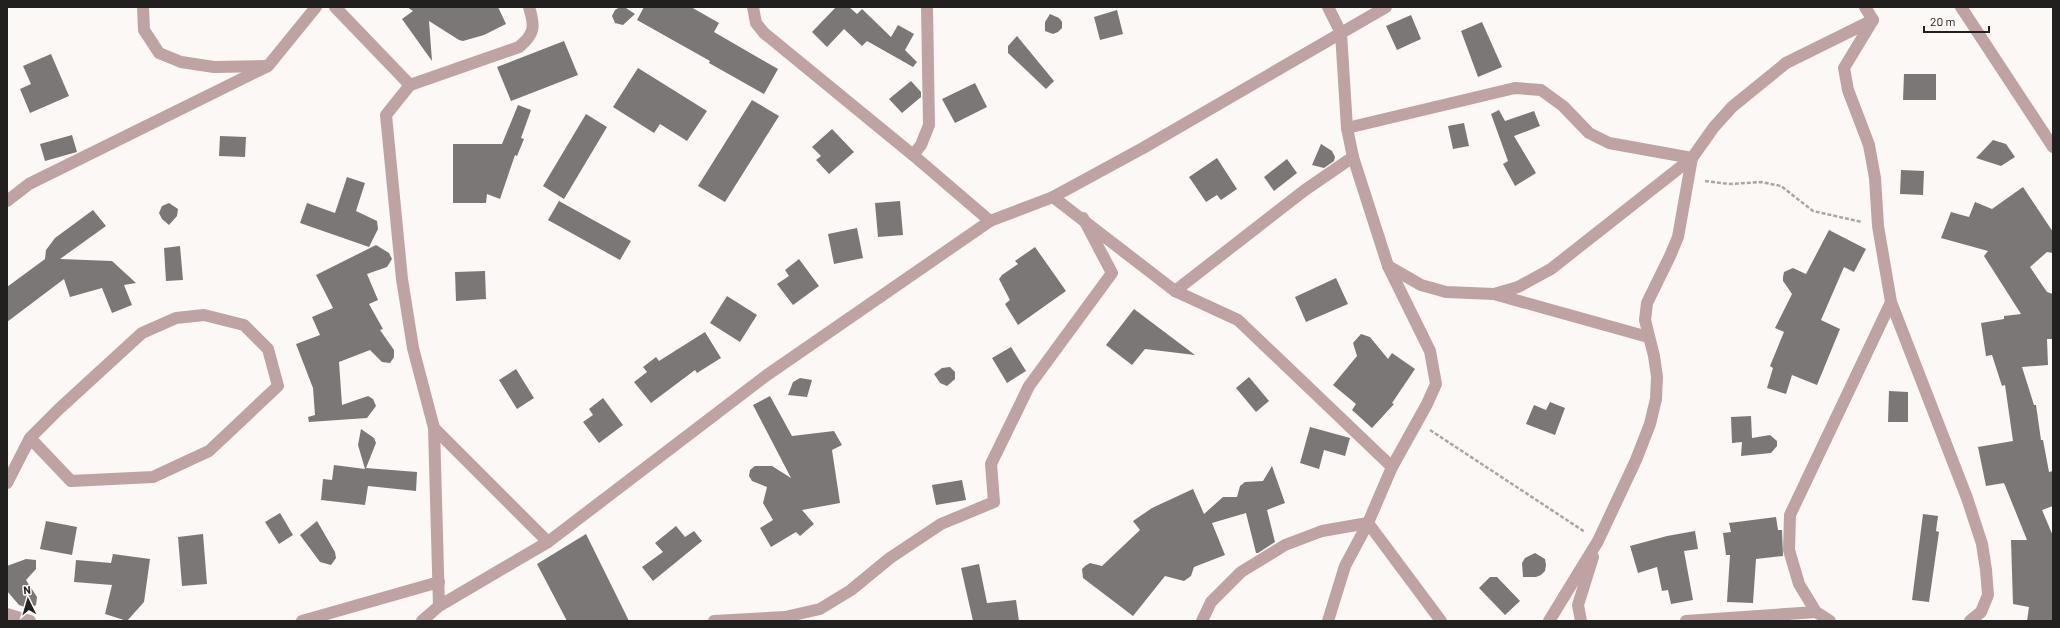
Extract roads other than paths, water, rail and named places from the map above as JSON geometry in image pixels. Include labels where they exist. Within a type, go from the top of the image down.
[{"type":"street","points":[[143,7],[144,30],[159,53],[181,62],[214,67],[268,66]]},
{"type":"street","points":[[7,201],[29,184],[268,66],[316,7]]},
{"type":"street","points":[[335,7],[410,85]]},
{"type":"street","points":[[439,606],[434,428],[413,348],[402,279],[386,115],[410,85],[518,47],[530,38],[534,23],[529,7]]},
{"type":"street","points":[[752,7],[756,22],[764,33],[913,155],[990,221]]},
{"type":"street","points":[[913,155],[921,145],[929,125],[927,7]]},
{"type":"street","points":[[1328,7],[1342,33],[1347,128],[1353,157],[1388,266],[1425,339],[1435,369],[1436,384],[1427,404],[1392,467],[1368,523],[1345,566],[1328,621]]},
{"type":"street","points":[[422,621],[439,606],[548,542],[767,375],[990,221],[1053,197],[1143,148],[1386,7]]},
{"type":"street","points":[[1865,7],[1873,20]]},
{"type":"street","points":[[1961,7],[2053,147]]},
{"type":"street","points":[[1494,294],[1518,287],[1551,269],[1692,158],[1714,127],[1732,108],[1786,62],[1873,20]]},
{"type":"street","points":[[1873,20],[1844,68],[1848,90],[1869,145],[1876,178],[1878,226],[1891,302],[1967,498],[1982,544],[1988,595],[1981,612],[1970,621]]},
{"type":"street","points":[[1347,128],[1515,88],[1541,90],[1563,106],[1589,133],[1609,143],[1692,158]]},
{"type":"street","points":[[1175,291],[1305,190],[1353,157]]},
{"type":"street","points":[[1549,621],[1598,541],[1636,460],[1650,424],[1656,399],[1657,378],[1645,320],[1647,303],[1678,236],[1692,158]]},
{"type":"street","points":[[1053,197],[1083,218],[1175,291],[1238,320],[1392,467]]},
{"type":"street","points":[[714,621],[785,617],[820,609],[851,590],[890,558],[942,524],[994,502],[991,464],[1029,386],[1112,273],[1083,218]]},
{"type":"street","points":[[1388,266],[1421,285],[1446,292],[1494,294],[1648,336]]},
{"type":"street","points":[[1830,621],[1816,612],[1799,584],[1789,550],[1790,516],[1891,302]]},
{"type":"street","points":[[7,483],[30,438],[142,333],[176,318],[204,315],[244,325],[268,349],[278,386],[210,451],[153,477],[71,481],[30,438]]},
{"type":"street","points":[[434,428],[548,542]]},
{"type":"street","points":[[1202,621],[1212,602],[1241,572],[1285,545],[1322,531],[1368,523]]},
{"type":"street","points":[[1368,523],[1441,621]]},
{"type":"street","points":[[1581,621],[1578,605],[1598,541]]},
{"type":"street","points":[[302,621],[439,582]]},
{"type":"street","points":[[1686,621],[1816,612]]},
{"type":"street","points":[[7,614],[30,621]]}]
